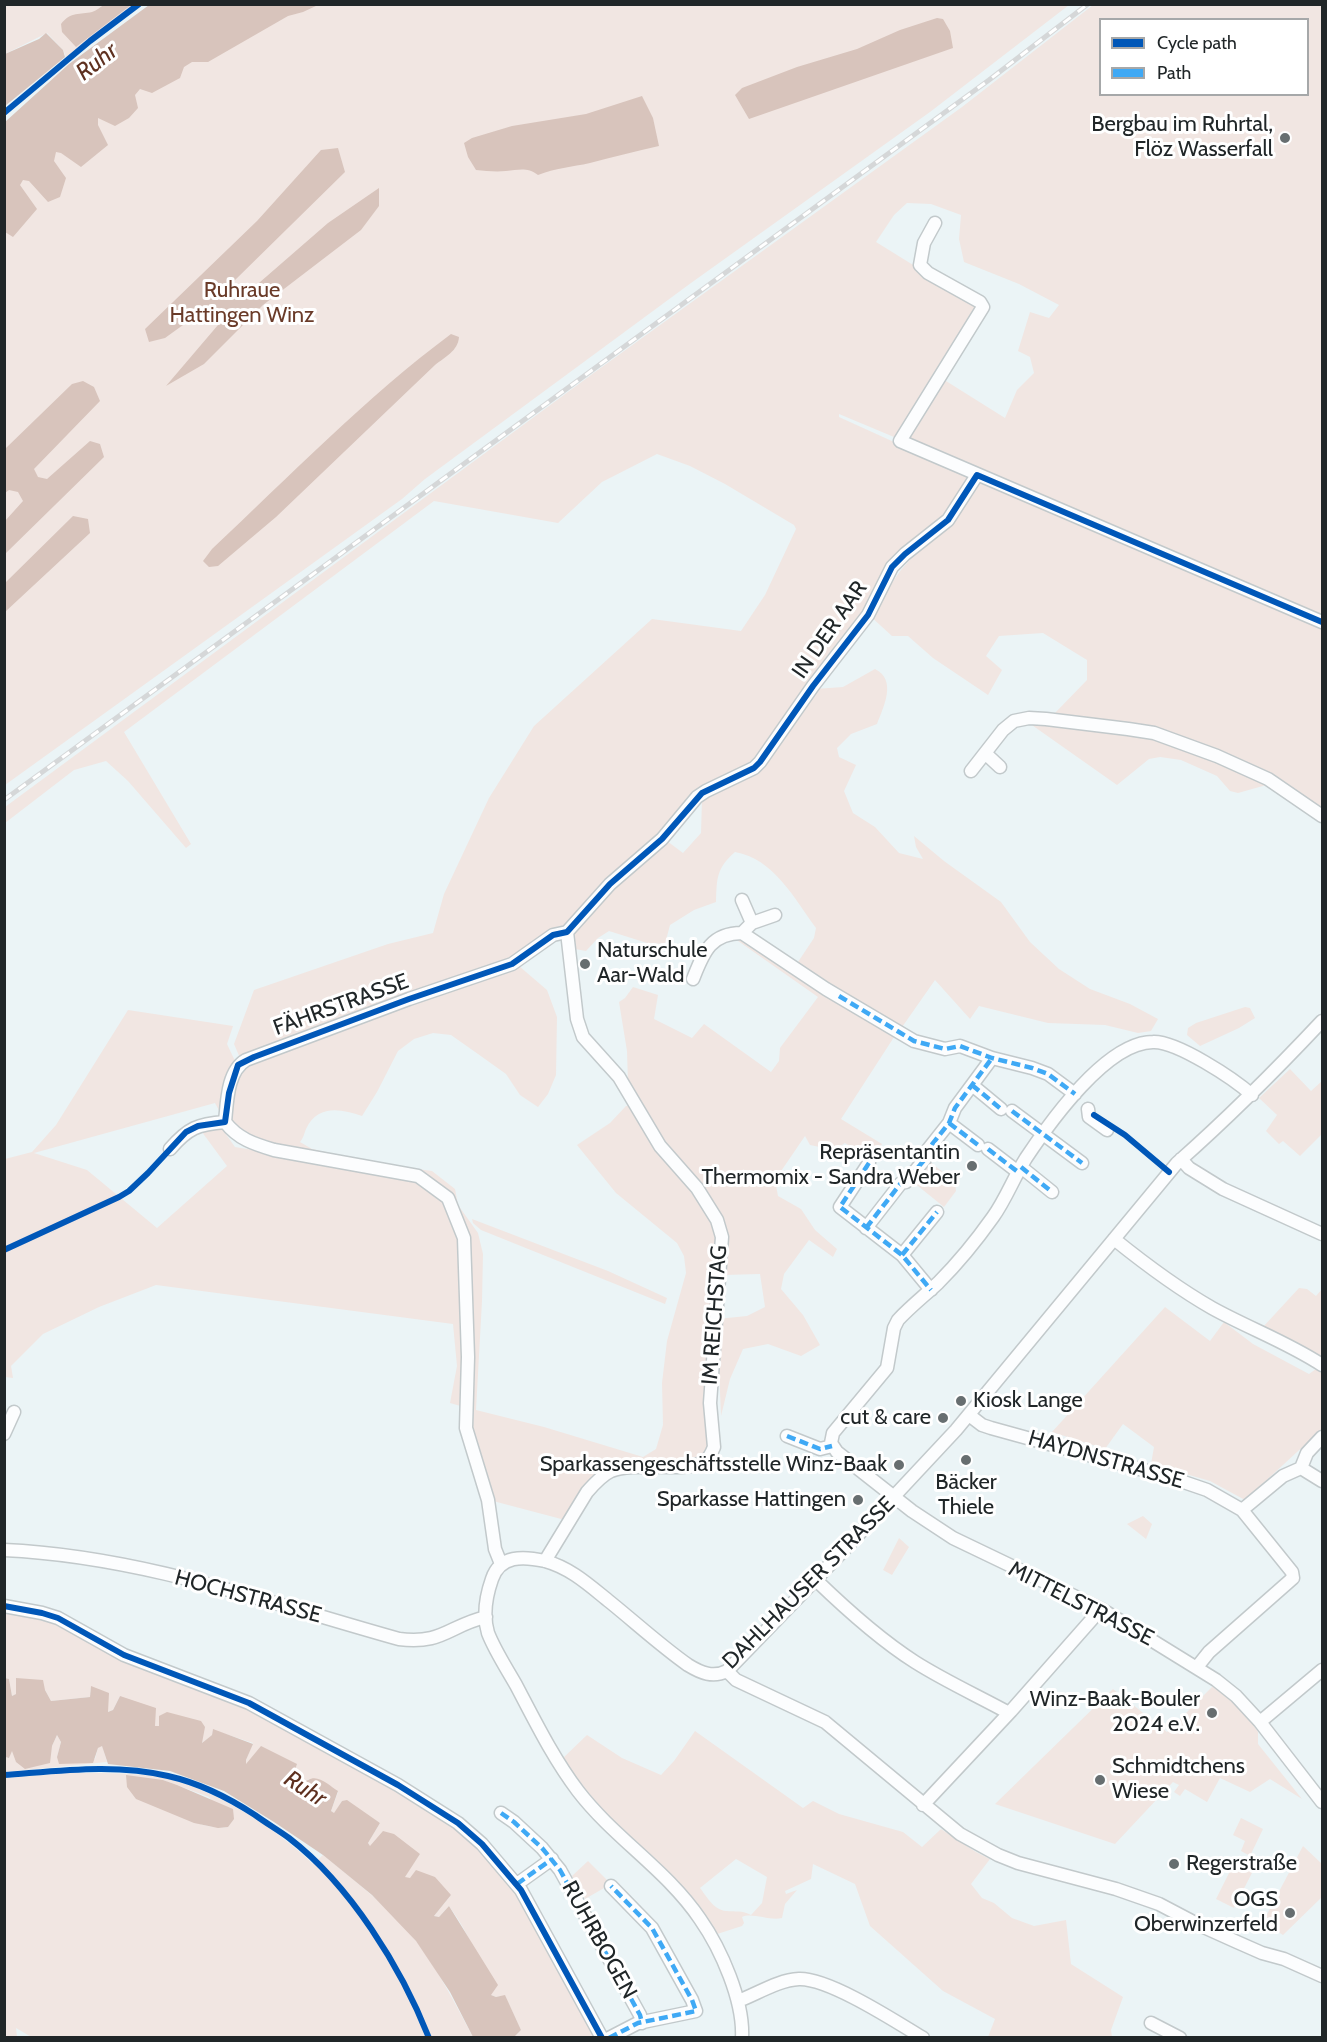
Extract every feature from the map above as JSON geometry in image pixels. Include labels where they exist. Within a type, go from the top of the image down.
[{"type":"street","points":[[934,223],[924,243],[920,266],[928,273],[980,302],[983,307],[900,441],[1323,622]]},
{"type":"street","name":"IN DER AAR","points":[[567,932],[610,884],[662,839],[702,793],[748,771],[760,762],[813,686],[868,615],[892,567],[948,520],[977,475]]},
{"type":"street","points":[[971,771],[1009,724],[1029,718],[1046,718],[1154,733],[1217,756],[1268,779],[1323,816]]},
{"type":"street","points":[[986,754],[1000,767]]},
{"type":"street","points":[[742,900],[755,922],[763,947]]},
{"type":"street","points":[[742,933],[755,922],[775,915]]},
{"type":"street","name":"FÄHRSTRASSE","points":[[225,1122],[229,1093],[238,1065],[409,999],[512,964],[553,935],[567,932]]},
{"type":"street","name":"IM REICHSTAG","points":[[545,1561],[587,1492],[610,1472],[622,1468],[694,1465],[706,1460],[712,1452],[714,1447],[710,1403],[711,1376],[722,1237],[717,1220],[706,1201],[660,1146],[619,1077],[583,1037],[577,1019],[567,932]]},
{"type":"street","points":[[693,979],[703,953],[711,944],[732,933],[742,933],[826,989],[914,1041],[945,1049],[960,1046],[1042,1072],[1075,1094]]},
{"type":"street","name":"DAHLHAUSER STRASSE","points":[[501,1564],[522,1558],[545,1561],[582,1580],[688,1665],[700,1672],[712,1675],[727,1671],[895,1497],[969,1415],[1181,1159],[1252,1095],[1323,1021]]},
{"type":"street","points":[[787,1436],[820,1449],[832,1446],[830,1440],[833,1433],[887,1368],[894,1328],[898,1320],[931,1290],[978,1239],[995,1215],[1019,1169],[1043,1134],[1075,1094],[1104,1064],[1136,1045],[1152,1041],[1164,1043],[1236,1081],[1252,1095]]},
{"type":"street","points":[[866,1228],[901,1183],[906,1182],[922,1163],[926,1152],[949,1123],[955,1108],[992,1058]]},
{"type":"street","points":[[972,1085],[1082,1163]]},
{"type":"street","points":[[1088,1109],[1089,1117],[1107,1130]]},
{"type":"street","points":[[170,1149],[190,1130],[198,1126],[225,1122],[233,1133],[252,1143],[274,1150],[418,1176],[448,1198],[464,1238],[468,1357],[466,1428],[488,1500],[495,1549],[501,1564],[494,1572],[490,1586],[486,1617],[488,1632],[553,1755],[579,1793],[672,1885],[701,1919],[724,1964],[738,2001],[742,2037]]},
{"type":"street","points":[[949,1123],[1052,1192]]},
{"type":"street","points":[[1181,1159],[1189,1168],[1223,1189],[1323,1234]]},
{"type":"street","points":[[869,1163],[840,1207],[902,1255],[931,1290]]},
{"type":"street","points":[[902,1255],[937,1212]]},
{"type":"street","points":[[1114,1239],[1191,1295],[1234,1320],[1292,1346],[1323,1365]]},
{"type":"street","points":[[4,1434],[14,1412]]},
{"type":"street","name":"HAYDNSTRASSE","points":[[969,1415],[982,1425],[991,1428],[1201,1488],[1242,1510]]},
{"type":"street","points":[[1197,1667],[1209,1652],[1293,1578],[1292,1572],[1242,1510],[1283,1476],[1301,1468],[1307,1453],[1323,1437]]},
{"type":"street","name":"MITTELSTRASSE","points":[[832,1446],[912,1510],[960,1542],[1101,1609],[1197,1667],[1236,1696],[1284,1748],[1323,1802]]},
{"type":"street","points":[[1301,1468],[1323,1481]]},
{"type":"street","name":"HOCHSTRASSE","points":[[4,1550],[132,1566],[399,1639],[421,1641],[435,1638],[486,1617]]},
{"type":"street","points":[[816,1580],[848,1611],[896,1649],[927,1669],[1009,1713]]},
{"type":"street","points":[[4,1606],[42,1612],[58,1618],[123,1655],[249,1703],[398,1785],[458,1822],[474,1836],[517,1884],[602,2037]]},
{"type":"street","points":[[923,1805],[1009,1713],[1101,1609]]},
{"type":"street","points":[[1260,1722],[1323,1670]]},
{"type":"street","points":[[727,1671],[736,1680],[825,1722],[960,1834],[998,1855],[1018,1863],[1116,1889],[1159,1904],[1262,1953],[1284,1959],[1323,1976]]},
{"type":"street","name":"RUHRBOGEN","points":[[501,1813],[514,1822],[552,1859],[560,1870],[640,2015],[642,2023]]},
{"type":"street","name":"RUHRBOGEN","points":[[517,1884],[552,1859]]},
{"type":"street","name":"RUHRBOGEN","points":[[609,2037],[642,2023],[696,2012],[692,2000],[655,1933],[611,1886]]},
{"type":"street","points":[[738,2001],[788,1981],[812,1980],[844,1994],[923,2037]]},
{"type":"street","points":[[1150,2023],[1180,2037]]},
{"type":"green space","points":[[5,5],[135,5],[66,57],[63,50],[47,33],[5,54]]},
{"type":"green space","name":"Ruhraue Hattingen Winz","points":[[285,5],[1069,5],[930,112],[691,283],[425,479],[402,499],[5,785],[5,195],[105,109],[169,68]]},
{"type":"green space","points":[[1093,5],[1322,5],[1322,811],[1277,782],[1238,793],[1230,791],[1217,776],[1181,760],[1160,757],[1149,759],[1117,785],[1029,723],[1049,722],[1087,680],[1087,660],[1043,633],[999,636],[986,656],[1002,670],[988,695],[933,658],[908,636],[892,636],[869,615],[901,570],[979,480],[980,473],[839,414],[839,417],[905,447],[978,477],[889,572],[760,762],[700,791],[665,835],[605,885],[571,922],[512,960],[547,990],[557,1017],[556,1075],[548,1094],[538,1107],[520,1095],[506,1074],[478,1054],[451,1035],[433,1033],[414,1039],[398,1051],[362,1116],[338,1110],[323,1112],[311,1121],[300,1142],[312,1149],[379,1164],[432,1171],[455,1189],[458,1205],[478,1233],[483,1254],[476,1410],[544,1427],[643,1457],[656,1449],[663,1425],[662,1383],[667,1341],[686,1273],[684,1256],[677,1243],[616,1193],[577,1145],[610,1123],[626,1106],[632,1106],[716,1228],[713,1311],[715,1431],[709,1463],[615,1466],[592,1480],[565,1520],[493,1501],[466,1417],[470,1357],[465,1237],[449,1198],[417,1174],[241,1141],[224,1120],[215,1103],[34,1153],[87,1170],[157,1228],[227,1166],[199,1128],[218,1123],[235,1147],[417,1177],[447,1199],[463,1239],[464,1407],[450,1403],[457,1366],[453,1324],[156,1285],[99,1307],[43,1334],[11,1366],[13,1378],[5,1377],[5,1159],[32,1152],[56,1125],[128,1010],[233,1026],[227,1044],[235,1061],[240,1058],[234,1044],[254,990],[388,944],[433,933],[444,894],[489,798],[534,726],[652,619],[741,631],[765,595],[796,529],[794,525],[725,484],[690,466],[657,454],[602,482],[558,523],[434,501],[124,732],[191,844],[186,848],[128,781],[106,761],[74,770],[5,823],[5,807],[595,372],[962,107]],"holes":[[[907,203],[931,204],[961,215],[959,239],[964,262],[1019,284],[1059,305],[1049,318],[1030,312],[1018,351],[1030,357],[1034,373],[1017,390],[1005,418],[938,376],[981,307],[876,242],[894,215]],[[1103,721],[1156,731],[1156,734],[1100,727]]]},
{"type":"green space","points":[[875,669],[882,674],[887,686],[885,702],[877,724],[851,734],[837,748],[839,757],[856,765],[844,791],[853,813],[875,827],[899,853],[923,859],[916,847],[914,836],[1001,902],[1030,942],[1059,969],[1090,989],[1130,1004],[1158,1019],[1151,1031],[1138,1033],[1105,1025],[1048,1023],[979,1006],[970,1019],[935,980],[900,1030],[796,965],[814,938],[816,928],[782,881],[772,871],[749,856],[735,852],[724,864],[719,874],[716,902],[694,910],[670,925],[665,944],[647,943],[609,931],[598,938],[586,951],[575,949],[570,944],[570,933],[612,884],[667,841],[683,853],[701,833],[702,799],[762,765],[815,689],[843,687]]},
{"type":"green space","points":[[731,936],[739,936],[896,1034],[841,1119],[882,1144],[873,1161],[845,1143],[834,1150],[810,1145],[805,1136],[775,1180],[778,1196],[801,1209],[815,1230],[837,1249],[833,1257],[809,1240],[784,1274],[781,1289],[803,1315],[820,1345],[801,1356],[768,1344],[743,1349],[730,1379],[721,1416],[717,1319],[747,1316],[765,1307],[760,1274],[724,1275],[724,1226],[664,1144],[628,1083],[627,1051],[619,1002],[633,987],[658,995],[654,1019],[692,1038],[704,1024],[771,1072],[779,1061],[780,1048],[818,997]]},
{"type":"green space","points":[[1245,1007],[1250,1008],[1255,1018],[1239,1028],[1200,1046],[1187,1035],[1188,1028],[1196,1023]]},
{"type":"green space","points":[[1290,1069],[1311,1091],[1322,1081],[1322,1134],[1300,1156],[1283,1141],[1279,1144],[1266,1131],[1277,1115],[1259,1098]]},
{"type":"green space","points":[[929,1161],[955,1182],[956,1191],[944,1207],[913,1182]]},
{"type":"green space","points":[[472,1219],[608,1271],[667,1298],[665,1304],[481,1230]]},
{"type":"green space","points":[[1299,1288],[1307,1289],[1316,1296],[1322,1289],[1322,1360],[1263,1327]]},
{"type":"green space","points":[[1165,1307],[1210,1341],[1224,1322],[1253,1344],[1309,1374],[1316,1369],[1322,1372],[1322,1429],[1245,1500],[1210,1481],[1151,1464],[1154,1447],[1123,1424],[1105,1449],[1052,1432]]},
{"type":"green space","points":[[1143,1516],[1152,1524],[1146,1539],[1127,1524]]},
{"type":"green space","points":[[899,1538],[909,1547],[892,1575],[883,1570]]},
{"type":"green space","points":[[4,1611],[60,1625],[235,1700],[402,1792],[460,1829],[511,1886],[596,2037],[514,2037],[521,2030],[505,1996],[491,1995],[463,1927],[449,1906],[439,1917],[434,1916],[451,1895],[404,1877],[420,1854],[370,1847],[368,1843],[380,1823],[342,1801],[334,1814],[331,1811],[338,1792],[309,1779],[303,1784],[289,1786],[297,1764],[246,1765],[253,1743],[213,1730],[212,1735],[202,1743],[154,1726],[120,1696],[113,1710],[108,1712],[91,1687],[90,1697],[51,1701],[45,1690],[16,1678],[16,1694],[12,1696],[9,1679],[5,1678]]},
{"type":"green space","points":[[1215,1684],[1245,1711],[1258,1732],[1258,1744],[1302,1799],[1270,1779],[1250,1792],[1220,1778],[1207,1802],[1185,1789],[1180,1796],[1174,1792],[1179,1785],[1173,1782],[1115,1844],[995,1804],[1113,1689],[1167,1732]]},
{"type":"green space","points":[[695,1731],[803,1808],[813,1801],[839,1814],[903,1832],[922,1847],[941,1829],[990,1859],[971,1884],[982,1898],[994,1903],[1012,1918],[1034,1926],[1066,1920],[1071,1964],[1123,1997],[1111,2030],[1112,2037],[988,2037],[995,2019],[943,1991],[870,1926],[855,1884],[813,1864],[811,1879],[785,1891],[786,1894],[797,1890],[785,1904],[782,1918],[742,1917],[744,1923],[742,1926],[711,1936],[588,1794],[563,1758],[587,1735],[622,1758],[661,1775]],"holes":[[[736,1859],[767,1877],[762,1903],[751,1915],[718,1908],[700,1888]]]},
{"type":"green space","points":[[57,1735],[61,1742],[57,1757],[95,1759],[98,1748],[102,1745],[107,1762],[5,1772],[4,1757],[9,1758],[11,1750],[52,1746]]},
{"type":"green space","points":[[92,1773],[164,1778],[204,1791],[244,1812],[281,1837],[313,1864],[323,1855],[373,1896],[417,1942],[433,1965],[473,2037],[33,2038],[16,2028],[17,2037],[5,2038],[5,1778]],"holes":[[[163,1780],[209,1797],[228,1827],[205,1825],[168,1811]]]},
{"type":"green space","name":"OGS Oberwinzerfeld","points":[[1241,1818],[1263,1829],[1250,1856],[1241,1851],[1245,1841],[1233,1835]]},
{"type":"green space","name":"OGS Oberwinzerfeld","points":[[1303,1846],[1322,1864],[1322,1897],[1283,1935],[1263,1922]]},
{"type":"green space","name":"OGS Oberwinzerfeld","points":[[1236,1859],[1254,1869],[1234,1908],[1216,1899]]},
{"type":"green space","points":[[588,1861],[611,1884],[585,1899],[572,1876]]},
{"type":"water","points":[[104,5],[131,5],[76,47],[62,32],[61,24],[72,15],[92,12]]},
{"type":"water","name":"Ruhr","points":[[149,5],[318,5],[288,16],[208,62],[192,62],[184,67],[180,78],[152,93],[140,89],[135,95],[138,108],[129,118],[115,126],[98,118],[98,125],[108,145],[81,167],[56,152],[54,161],[66,178],[60,197],[48,202],[29,181],[23,180],[20,185],[37,209],[13,237],[5,232],[5,122],[69,64]]},
{"type":"water","points":[[937,18],[943,19],[950,31],[953,48],[749,119],[735,95],[742,88],[797,67],[857,49],[900,30]]},
{"type":"water","points":[[46,33],[63,50],[65,57],[5,106],[5,54],[39,39]]},
{"type":"water","points":[[642,96],[653,118],[659,146],[538,175],[523,170],[476,170],[468,157],[464,143],[472,138],[512,126],[586,114]]},
{"type":"water","points":[[338,148],[345,172],[233,282],[244,296],[328,223],[379,188],[379,206],[361,230],[263,305],[204,364],[166,386],[218,325],[201,312],[165,338],[149,342],[145,329],[257,221],[321,150]]},
{"type":"water","points":[[451,334],[459,337],[454,350],[435,365],[276,517],[218,566],[209,567],[203,561],[212,549],[358,411]]},
{"type":"water","points":[[83,381],[94,387],[100,401],[34,469],[38,477],[47,479],[90,441],[100,444],[104,457],[5,554],[5,521],[23,501],[18,492],[9,490],[5,493],[5,449],[72,384]]},
{"type":"water","points":[[73,516],[88,519],[90,533],[5,612],[5,583]]},
{"type":"water","name":"Ruhr","points":[[5,1678],[9,1679],[12,1696],[16,1694],[16,1678],[43,1680],[51,1701],[90,1697],[91,1686],[109,1693],[108,1712],[113,1710],[120,1696],[156,1708],[155,1726],[159,1726],[159,1716],[167,1712],[201,1721],[205,1727],[202,1743],[212,1735],[213,1729],[253,1744],[246,1764],[261,1746],[297,1764],[290,1786],[316,1778],[338,1791],[331,1811],[334,1813],[342,1801],[347,1800],[380,1823],[368,1843],[370,1846],[383,1831],[394,1834],[420,1854],[405,1877],[410,1878],[416,1870],[435,1877],[451,1895],[434,1916],[439,1917],[449,1906],[498,1985],[491,1995],[496,1997],[505,1995],[521,2030],[514,2037],[473,2037],[450,1992],[416,1941],[372,1895],[323,1855],[224,1791],[170,1771],[108,1764],[102,1746],[98,1748],[93,1763],[59,1764],[57,1757],[61,1742],[57,1735],[52,1746],[50,1763],[25,1769],[16,1762],[12,1751],[9,1758],[5,1757]]},
{"type":"water","points":[[126,1775],[163,1780],[177,1785],[233,1809],[234,1819],[228,1827],[218,1828],[194,1823],[136,1799],[127,1787]]},
{"type":"railway","points":[[4,800],[989,80],[1088,4]]},
{"type":"marked path","points":[[839,996],[914,1041],[945,1049],[960,1046],[992,1058],[1032,1068],[1048,1074],[1075,1094]]},
{"type":"marked path","points":[[866,1228],[901,1183],[906,1182],[925,1159],[926,1152],[949,1123],[955,1108],[992,1058]]},
{"type":"marked path","points":[[972,1085],[1001,1109]]},
{"type":"marked path","points":[[1012,1111],[1082,1163]]},
{"type":"marked path","points":[[949,1123],[978,1145]]},
{"type":"marked path","points":[[988,1149],[1018,1172]]},
{"type":"marked path","points":[[869,1163],[840,1207],[902,1255],[931,1290]]},
{"type":"marked path","points":[[1021,1167],[1052,1192]]},
{"type":"marked path","points":[[902,1255],[937,1212]]},
{"type":"marked path","points":[[787,1436],[820,1449],[832,1446]]},
{"type":"marked path","points":[[501,1813],[542,1848],[560,1870],[640,2015],[642,2023]]},
{"type":"marked path","points":[[517,1884],[552,1859]]},
{"type":"marked path","points":[[609,2038],[638,2023],[696,2011],[652,1928],[611,1886]]},
{"type":"cycle path","points":[[4,113],[90,41],[139,4]]},
{"type":"cycle path","points":[[4,1250],[119,1197],[148,1173],[186,1132],[198,1126],[225,1122],[229,1093],[238,1065],[409,999],[512,964],[553,935],[567,932],[610,884],[662,839],[702,793],[754,768],[760,762],[813,686],[868,615],[892,567],[948,520],[977,475],[1322,622]]},
{"type":"cycle path","points":[[1094,1115],[1125,1135],[1169,1172]]},
{"type":"cycle path","points":[[4,1606],[58,1618],[124,1655],[249,1703],[398,1785],[458,1823],[482,1844],[521,1890],[602,2038]]},
{"type":"cycle path","points":[[4,1775],[86,1769],[148,1772],[191,1783],[245,1809],[289,1838],[311,1857],[353,1903],[404,1983],[429,2038]]},
{"type":"place","name":"Bergbau im Ruhrtal, Flöz Wasserfall","points":[[1285,138]]},
{"type":"place","name":"Naturschule Aar-Wald","points":[[585,964]]},
{"type":"place","name":"Repräsentantin Thermomix - Sandra Weber","points":[[972,1166]]},
{"type":"place","name":"Kiosk Lange","points":[[961,1401]]},
{"type":"place","name":"cut & care","points":[[943,1418]]},
{"type":"place","name":"Bäcker Thiele","points":[[966,1460]]},
{"type":"place","name":"Sparkassengeschäftsstelle Winz-Baak","points":[[899,1465]]},
{"type":"place","name":"Sparkasse Hattingen","points":[[858,1500]]},
{"type":"place","name":"Winz-Baak-Bouler 2024 e.V.","points":[[1212,1713]]},
{"type":"place","name":"Schmidtchens Wiese","points":[[1100,1780]]},
{"type":"place","name":"Regerstraße","points":[[1174,1864]]},
{"type":"place","name":"OGS Oberwinzerfeld","points":[[1290,1913]]}]
